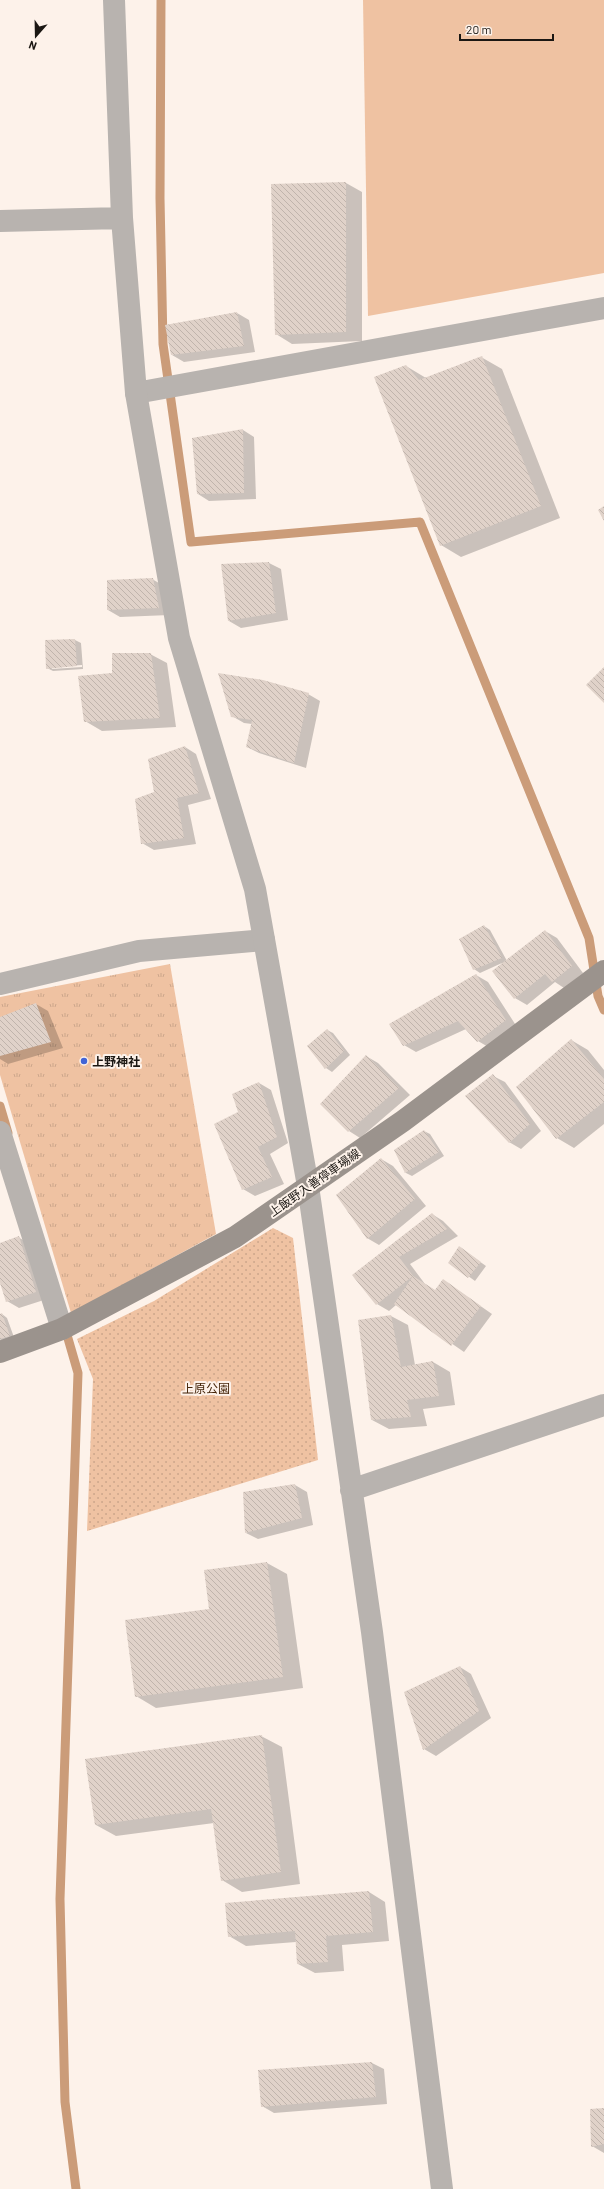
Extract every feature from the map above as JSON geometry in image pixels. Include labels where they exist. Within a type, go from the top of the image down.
[{"type":"main road","name":"上飯野入善停車場線","points":[[0,1352],[62,1329],[235,1237],[403,1121],[604,971]]},
{"type":"street","points":[[114,0],[122,218],[136,393],[179,638],[255,889],[308,1186],[372,1632],[442,2189]]},
{"type":"street","points":[[0,221],[122,218]]},
{"type":"street","points":[[136,393],[604,308]]},
{"type":"street","points":[[0,984],[138,951],[264,940]]},
{"type":"street","points":[[0,1132],[62,1329]]},
{"type":"street","points":[[351,1490],[604,1405]]},
{"type":"green space","points":[[363,0],[604,0],[604,273],[368,316]]},
{"type":"green space","points":[[170,964],[216,1234],[71,1313],[0,1075],[0,997]]},
{"type":"green space","name":"上原公園","points":[[273,1228],[293,1238],[318,1460],[87,1531],[93,1379],[77,1339],[154,1301]]},
{"type":"building","points":[[346,182],[346,332],[275,335],[271,184]]},
{"type":"building","points":[[237,312],[244,346],[171,355],[165,325]]},
{"type":"building","points":[[482,356],[541,506],[440,546],[374,377],[406,365],[419,380]]},
{"type":"building","points":[[243,429],[244,493],[197,494],[192,438]]},
{"type":"building","points":[[604,506],[604,521],[598,510]]},
{"type":"building","points":[[269,562],[276,613],[228,621],[221,564]]},
{"type":"building","points":[[153,578],[159,608],[107,610],[107,580]]},
{"type":"building","points":[[75,639],[77,666],[46,669],[45,640]]},
{"type":"building","points":[[112,653],[151,653],[160,718],[84,722],[78,676],[112,673]]},
{"type":"building","points":[[604,667],[604,703],[586,685]]},
{"type":"building","points":[[218,673],[263,680],[309,693],[294,763],[246,747],[252,720],[231,717]]},
{"type":"building","points":[[185,746],[199,793],[177,798],[184,838],[141,844],[135,799],[154,792],[148,759]]},
{"type":"building","points":[[484,925],[502,958],[473,970],[459,939]]},
{"type":"building","points":[[545,930],[572,966],[552,982],[545,974],[514,999],[492,971]]},
{"type":"building","points":[[476,974],[506,1020],[477,1042],[458,1021],[403,1046],[389,1024]]},
{"type":"building","points":[[36,1003],[51,1042],[0,1056],[0,1017]]},
{"type":"building","points":[[327,1029],[344,1051],[325,1069],[307,1046]]},
{"type":"building","points":[[571,1039],[604,1079],[604,1102],[556,1139],[516,1087]]},
{"type":"building","points":[[366,1055],[399,1088],[348,1132],[320,1104]]},
{"type":"building","points":[[493,1074],[530,1124],[509,1143],[465,1096]]},
{"type":"building","points":[[259,1082],[277,1137],[258,1147],[272,1177],[242,1190],[214,1124],[238,1112],[232,1094]]},
{"type":"building","points":[[424,1130],[439,1152],[405,1173],[394,1150]]},
{"type":"building","points":[[381,1158],[415,1199],[367,1239],[336,1195]]},
{"type":"building","points":[[432,1213],[447,1229],[399,1257],[413,1276],[376,1305],[352,1275]]},
{"type":"building","points":[[19,1236],[36,1292],[6,1302],[0,1283],[0,1243]]},
{"type":"building","points":[[459,1246],[481,1262],[468,1278],[448,1263]]},
{"type":"building","points":[[413,1276],[435,1290],[443,1279],[481,1306],[451,1346],[394,1304]]},
{"type":"building","points":[[2,1313],[10,1336],[0,1339],[0,1314]]},
{"type":"building","points":[[391,1315],[401,1367],[433,1361],[439,1396],[407,1400],[411,1417],[371,1420],[358,1320]]},
{"type":"building","points":[[295,1484],[302,1518],[245,1533],[243,1492]]},
{"type":"building","points":[[267,1562],[283,1677],[135,1697],[125,1620],[209,1609],[204,1570]]},
{"type":"building","points":[[460,1666],[479,1711],[423,1750],[404,1692]]},
{"type":"building","points":[[262,1735],[281,1872],[221,1881],[211,1809],[95,1825],[85,1759]]},
{"type":"building","points":[[369,1891],[373,1932],[326,1936],[328,1962],[297,1964],[295,1931],[228,1937],[225,1903]]},
{"type":"building","points":[[372,2062],[376,2097],[261,2107],[258,2070]]},
{"type":"building","points":[[604,2108],[604,2144],[591,2147],[590,2109]]},
{"type":"waterway","points":[[161,0],[160,198],[163,344],[191,542],[420,522],[589,938],[598,996],[604,1010]]},
{"type":"waterway","points":[[0,1106],[8,1133]]},
{"type":"waterway","points":[[65,1328],[78,1373],[60,1899],[65,2102],[76,2189]]},
{"type":"place","name":"上野神社","points":[[84,1061]]}]
